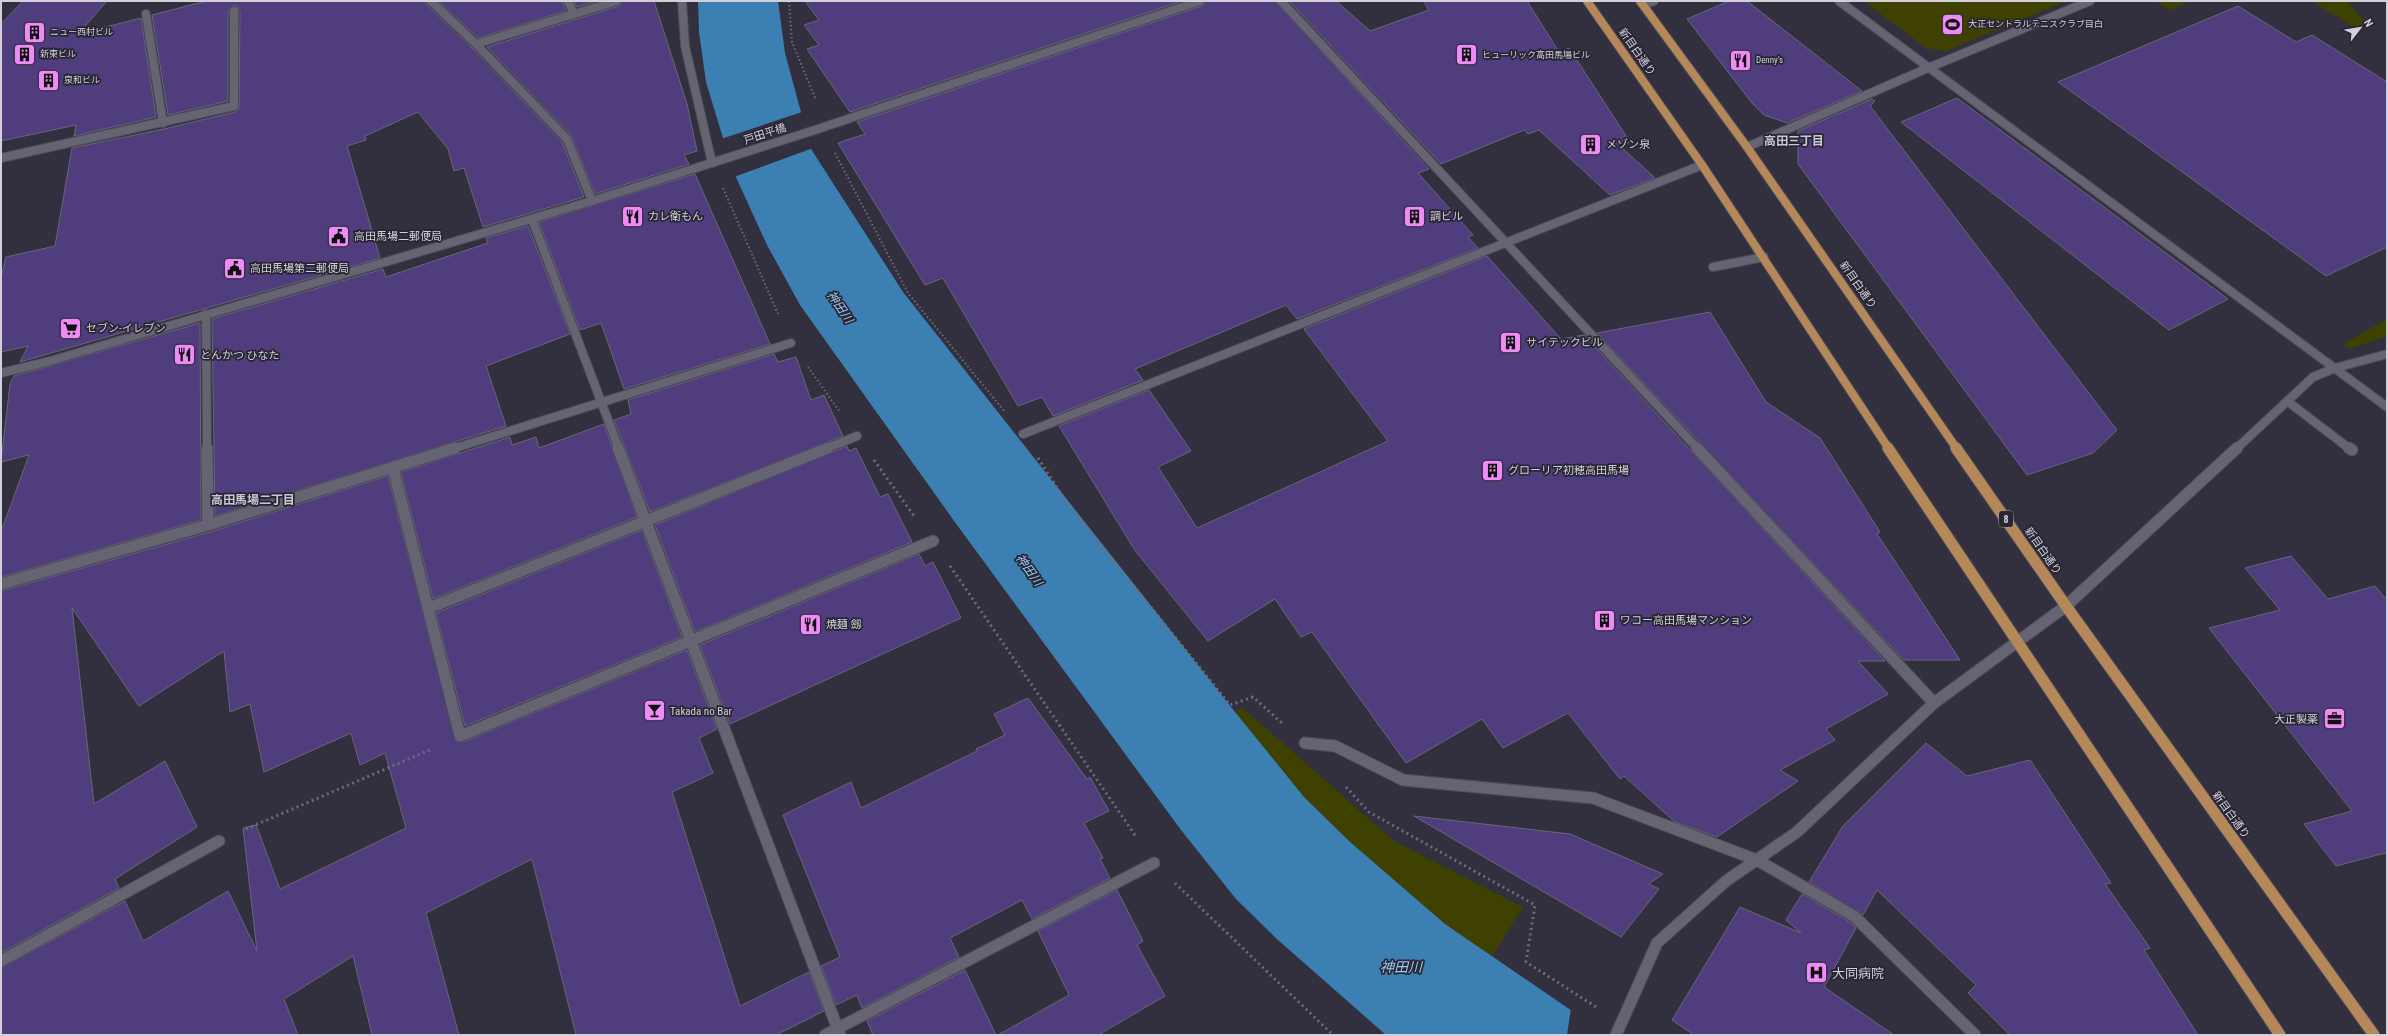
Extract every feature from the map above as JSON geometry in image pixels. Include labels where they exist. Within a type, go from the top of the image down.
[{"type":"main road","name":"新目白通り","points":[[1587,1],[1702,165],[1764,257],[2016,642],[2280,1035]]},
{"type":"main road","name":"新目白通り","points":[[1642,3],[1747,147],[2066,606],[2374,1035]]},
{"type":"street","points":[[431,1],[476,44],[566,139],[592,201]]},
{"type":"street","points":[[568,1],[574,14]]},
{"type":"street","points":[[476,44],[617,1]]},
{"type":"street","points":[[682,1],[685,46],[712,163]]},
{"type":"street","name":"戸田平橋","points":[[1,372],[50,361],[206,314],[532,220],[815,130],[1200,1]]},
{"type":"street","points":[[1282,1],[1934,704]]},
{"type":"street","points":[[1642,3],[1654,1]]},
{"type":"street","points":[[1839,1],[2387,407]]},
{"type":"street","points":[[1747,147],[1928,68],[2090,1]]},
{"type":"street","points":[[1,158],[234,106],[234,12]]},
{"type":"street","points":[[146,14],[163,123]]},
{"type":"street","points":[[1023,434],[1702,165]]},
{"type":"street","points":[[532,220],[838,1032]]},
{"type":"street","points":[[1713,267],[1764,257]]},
{"type":"street","points":[[206,314],[208,525]]},
{"type":"street","points":[[1,584],[208,525],[791,343]]},
{"type":"street","points":[[1616,1035],[1620,1022],[1657,943],[1726,881],[1798,832],[1934,704],[2066,606],[2288,401],[2313,376],[2335,368],[2387,354]]},
{"type":"street","points":[[2288,401],[2352,450]]},
{"type":"street","points":[[429,608],[857,436]]},
{"type":"street","points":[[393,468],[460,736],[691,643],[933,541]]},
{"type":"street","points":[[1305,744],[1335,746],[1403,780],[1593,798],[1757,860],[1854,916],[1975,1035]]},
{"type":"street","points":[[1,961],[219,841]]},
{"type":"street","points":[[825,1035],[838,1032],[1154,863]]},
{"type":"path","points":[[789,1],[792,42],[836,153],[908,293],[1023,434],[1069,506],[1230,705],[1253,697],[1305,744]]},
{"type":"path","points":[[712,163],[791,343],[933,541],[1154,863],[1334,1035]]},
{"type":"path","points":[[219,841],[460,736]]},
{"type":"path","points":[[1342,783],[1369,812],[1535,904],[1526,962],[1620,1022]]},
{"type":"shaded area","name":"大正セントラルテニスクラブ目白","points":[[1863,1],[2067,1],[1945,51],[1926,48]]},
{"type":"shaded area","points":[[2155,1],[2192,1],[2169,10]]},
{"type":"shaded area","points":[[2311,1],[2347,1],[2367,24],[2356,28]]},
{"type":"shaded area","points":[[2387,319],[2387,336],[2350,349],[2343,344]]},
{"type":"shaded area","points":[[1243,708],[1394,841],[1523,907],[1492,956],[1445,924],[1349,841],[1304,797],[1235,712]]},
{"type":"water","name":"神田川","points":[[698,1],[778,1],[785,53],[811,149],[903,292],[1304,797],[1349,841],[1445,924],[1575,1013],[1613,1035],[1386,1035],[1278,940],[1236,899],[1181,830],[957,525],[800,305],[767,245],[735,175],[706,82],[699,32]]},
{"type":"pier","points":[[802,112],[813,148],[734,177],[721,139]]},
{"type":"pier","points":[[1571,1008],[1614,1033],[1615,1035],[1567,1035]]},
{"type":"building","points":[[23,1],[107,1],[78,34],[141,18],[156,117],[74,136],[76,125],[1,141],[1,24]]},
{"type":"building","points":[[206,1],[425,1],[427,5],[472,48],[562,142],[584,197],[483,227],[464,168],[454,171],[448,149],[418,112],[365,136],[366,140],[347,146],[380,258],[20,362],[28,346],[1,352],[1,278],[6,257],[55,246],[72,148],[164,129],[235,112],[239,109],[240,11],[237,6],[234,5],[228,11],[228,101],[168,115],[152,15]]},
{"type":"building","points":[[439,1],[562,1],[566,11],[478,38]]},
{"type":"building","points":[[574,1],[597,1],[577,7]]},
{"type":"building","points":[[623,1],[654,1],[687,104],[697,151],[684,155],[689,164],[595,194],[571,135],[487,47],[619,6]]},
{"type":"building","points":[[805,1],[1182,1],[850,112],[807,49],[819,45],[804,25],[819,20]]},
{"type":"building","points":[[1206,1],[1275,1],[1429,169],[1418,173],[1473,235],[1468,237],[1478,248],[1297,319],[1286,305],[1135,369],[1143,380],[1053,416],[1042,397],[1018,406],[943,278],[925,285],[838,143],[865,134],[857,122],[1202,6]]},
{"type":"building","points":[[1289,1],[1336,1],[1370,31],[1429,10],[1423,1],[1527,1],[1559,52],[1569,48],[1630,142],[1620,146],[1655,178],[1610,195],[1539,130],[1528,134],[1524,130],[1441,164]]},
{"type":"building","points":[[1729,1],[1747,1],[1862,91],[1787,123],[1764,115],[1752,103],[1687,19]]},
{"type":"building","points":[[2238,6],[2296,42],[2312,35],[2387,82],[2387,247],[2326,276],[2058,82]]},
{"type":"building","points":[[1957,98],[2228,299],[2169,330],[1901,122]]},
{"type":"building","points":[[1872,99],[1875,101],[1870,106],[2117,430],[2093,453],[2027,475],[1798,164],[1798,131]]},
{"type":"building","points":[[695,174],[770,344],[624,389],[601,323],[580,330],[539,222]]},
{"type":"building","points":[[528,226],[570,334],[486,366],[506,426],[215,516],[212,319],[383,269],[386,277],[488,243],[486,238]]},
{"type":"building","points":[[1487,256],[1561,339],[1584,335],[1885,661],[1858,661],[1888,694],[1826,729],[1835,740],[1780,770],[1798,781],[1717,837],[1675,822],[1624,776],[1620,779],[1568,713],[1503,748],[1482,719],[1406,763],[1312,632],[1301,637],[1275,599],[1208,641],[1134,549],[1059,426],[1149,390],[1191,451],[1158,467],[1197,528],[1388,441],[1304,329]]},
{"type":"building","points":[[1710,312],[1766,402],[1820,438],[1880,532],[1877,534],[1960,660],[1904,660],[1597,333]]},
{"type":"building","points":[[200,323],[201,520],[1,577],[1,532],[29,455],[1,462],[10,384],[14,376]]},
{"type":"building","points":[[774,354],[778,362],[796,357],[811,400],[824,395],[843,436],[650,512],[614,420],[631,414],[628,400]]},
{"type":"building","points":[[604,424],[637,517],[433,599],[401,472],[510,437],[512,445],[536,437],[539,448]]},
{"type":"building","points":[[847,446],[849,451],[856,448],[880,497],[888,494],[912,542],[695,632],[655,525]]},
{"type":"building","points":[[388,476],[456,741],[463,742],[687,650],[717,729],[699,738],[713,773],[672,792],[740,1006],[809,972],[824,1011],[776,1035],[576,1035],[532,859],[426,913],[459,1035],[372,1035],[353,956],[284,999],[298,1035],[1,1035],[1,968],[125,901],[143,941],[228,891],[257,951],[243,828],[256,825],[280,889],[406,828],[385,753],[360,765],[351,733],[264,772],[250,704],[230,712],[224,651],[139,706],[72,608],[94,804],[165,761],[197,827],[115,879],[119,888],[1,953],[1,591],[210,532]]},
{"type":"building","points":[[642,530],[682,637],[465,726],[436,613]]},
{"type":"building","points":[[919,554],[925,566],[933,562],[961,618],[730,724],[700,645]]},
{"type":"building","name":"大正製薬","points":[[2291,556],[2328,599],[2375,586],[2387,600],[2387,856],[2385,853],[2336,866],[2304,824],[2352,811],[2209,628],[2280,610],[2245,568]]},
{"type":"building","points":[[1028,698],[1087,779],[1090,777],[1109,811],[1084,823],[1103,858],[1100,859],[1110,878],[1032,919],[1022,900],[950,938],[959,957],[862,1008],[857,995],[836,1005],[821,966],[840,957],[783,815],[851,782],[861,808],[977,751],[976,749],[1005,735],[994,714]]},
{"type":"building","points":[[1926,743],[1967,776],[2030,760],[2111,883],[2105,884],[2150,948],[2144,950],[2198,1035],[2010,1035],[1968,993],[1976,985],[1877,890],[1863,915],[1809,882],[1843,826]]},
{"type":"building","points":[[1414,816],[1570,834],[1663,874],[1649,884],[1659,889],[1621,937]]},
{"type":"building","points":[[1117,890],[1143,941],[1137,945],[1165,996],[1098,1035],[998,1035],[1069,995],[1038,931]]},
{"type":"building","points":[[1802,894],[1850,922],[1856,928],[1824,987],[1894,1035],[1694,1035],[1672,1020],[1740,907],[1801,933],[1786,920]]},
{"type":"building","points":[[965,970],[996,1035],[873,1035],[867,1021]]},
{"type":"place","name":"大正セントラルテニスクラブ目白","points":[[1952,24]]},
{"type":"place","name":"ニュー西村ビル","points":[[34,32]]},
{"type":"place","name":"新東ビル","points":[[25,54]]},
{"type":"place","name":"ヒューリック高田馬場ビル","points":[[1467,55]]},
{"type":"place","name":"Denny's","points":[[1741,60]]},
{"type":"place","name":"泉和ビル","points":[[48,80]]},
{"type":"place","name":"メゾン泉","points":[[1590,144]]},
{"type":"place","name":"カレ衛もん","points":[[633,216]]},
{"type":"place","name":"調ビル","points":[[1414,216]]},
{"type":"place","name":"高田馬場二郵便局","points":[[339,236]]},
{"type":"place","name":"高田馬場第二郵便局","points":[[234,268]]},
{"type":"place","name":"セブン-イレブン","points":[[71,328]]},
{"type":"place","name":"サイテックビル","points":[[1510,342]]},
{"type":"place","name":"とんかつ ひなた","points":[[184,355]]},
{"type":"place","name":"グローリア初穂高田馬場","points":[[1493,470]]},
{"type":"place","name":"ワコー高田馬場マンション","points":[[1605,620]]},
{"type":"place","name":"焼麺 劔","points":[[810,624]]},
{"type":"place","name":"Takada no Bar","points":[[654,711]]},
{"type":"place","name":"大正製薬","points":[[2334,719]]},
{"type":"place","name":"大同病院","points":[[1816,973]]},
{"type":"district","name":"高田三丁目","points":[[1794,141]]},
{"type":"district","name":"高田馬場二丁目","points":[[253,500]]}]
